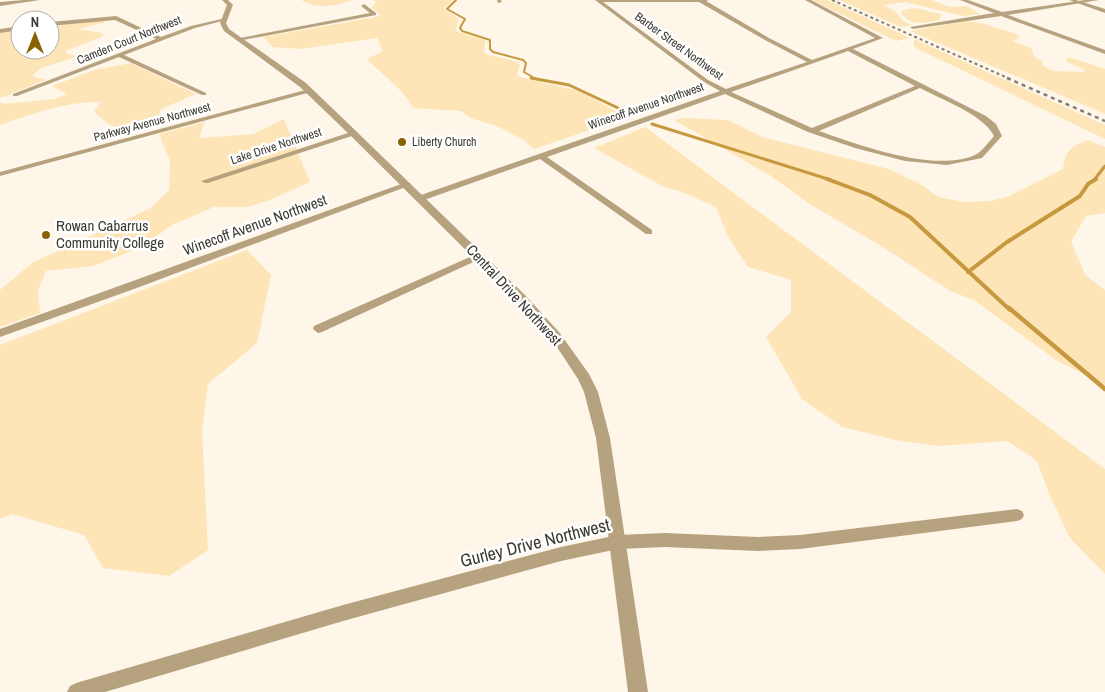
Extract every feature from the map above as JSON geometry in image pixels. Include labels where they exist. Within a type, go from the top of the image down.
[{"type":"street","points":[[0,4],[38,0]]},
{"type":"street","points":[[224,19],[230,5],[228,0]]},
{"type":"street","points":[[598,0],[714,0]]},
{"type":"street","name":"Barber Street Northwest","points":[[598,0],[724,92],[783,120],[886,156],[934,163],[974,158],[995,143],[998,136],[994,126],[983,118],[920,86]]},
{"type":"street","points":[[700,0],[767,39],[812,62]]},
{"type":"street","points":[[807,0],[880,38]]},
{"type":"street","points":[[963,0],[1105,52]]},
{"type":"street","points":[[1071,0],[1105,11]]},
{"type":"street","points":[[913,27],[1096,0]]},
{"type":"street","points":[[238,38],[374,14],[364,6]]},
{"type":"street","points":[[60,23],[116,18],[162,40]]},
{"type":"street","name":"Central Drive Northwest","points":[[224,19],[223,26],[309,91],[421,198],[555,335],[584,377],[591,392],[604,438],[638,692]]},
{"type":"street","name":"Camden Court Northwest","points":[[15,96],[203,23],[224,19]]},
{"type":"street","name":"Winecoff Avenue Northwest","points":[[421,198],[880,38]]},
{"type":"street","points":[[848,49],[920,86]]},
{"type":"street","points":[[121,56],[204,94]]},
{"type":"street","points":[[814,130],[920,86]]},
{"type":"street","name":"Parkway Avenue Northwest","points":[[0,174],[309,91]]},
{"type":"street","name":"Lake Drive Northwest","points":[[205,181],[354,134]]},
{"type":"street","points":[[541,156],[649,232]]},
{"type":"street","name":"Winecoff Avenue Northwest","points":[[0,333],[407,185]]},
{"type":"street","points":[[318,329],[479,256]]},
{"type":"street","name":"Gurley Drive Northwest","points":[[76,692],[343,613],[561,554],[618,542],[665,540],[758,544],[800,542],[1017,515]]},
{"type":"shaded area","points":[[301,0],[353,0],[340,4],[320,6]]},
{"type":"shaded area","points":[[373,0],[453,0],[444,9],[459,19],[455,31],[485,40],[484,51],[486,54],[518,62],[520,65],[517,75],[579,91],[627,117],[534,149],[522,139],[497,126],[470,118],[461,111],[413,108],[405,95],[367,59],[383,51],[377,38],[301,49],[273,47],[263,37],[381,16],[371,7],[377,2]]},
{"type":"shaded area","points":[[812,0],[827,0],[910,38],[896,41]]},
{"type":"shaded area","points":[[839,0],[931,0],[950,7],[966,6],[980,14],[963,16],[905,2],[883,5],[895,11],[903,21],[912,25],[901,27]]},
{"type":"shaded area","points":[[915,8],[941,14],[940,20],[919,23],[909,20],[901,13],[903,10]]},
{"type":"shaded area","points":[[101,20],[106,22],[79,29],[101,33],[104,36],[65,51],[68,54],[79,56],[41,68],[32,76],[46,80],[0,98],[0,33],[10,32],[10,60],[60,60],[60,26]]},
{"type":"shaded area","points":[[967,21],[985,24],[1019,35],[1018,39],[1012,41],[1031,48],[1034,56],[1043,62],[1043,66],[1053,71],[1085,72],[1083,69],[1065,61],[1069,57],[1105,69],[1105,114],[910,31]]},
{"type":"shaded area","points":[[914,39],[1105,125],[1105,139],[914,47]]},
{"type":"shaded area","points":[[131,63],[196,94],[161,109],[159,116],[170,121],[131,133],[110,125],[94,112],[101,102],[63,106],[0,125],[0,102],[4,104],[55,99],[67,94],[52,86],[94,70]]},
{"type":"shaded area","points":[[684,118],[728,120],[762,137],[889,169],[922,185],[938,197],[964,202],[989,201],[1007,197],[1063,169],[1067,153],[1082,142],[1088,140],[1105,147],[1105,213],[1086,216],[1071,242],[1086,276],[1105,290],[1105,385],[1056,360],[974,300],[950,291],[883,247],[811,205],[771,176],[674,120]]},
{"type":"shaded area","points":[[284,119],[310,182],[270,200],[248,207],[214,207],[172,225],[139,248],[93,266],[46,271],[38,290],[40,313],[0,327],[0,290],[32,263],[151,208],[169,190],[170,161],[159,134],[205,122],[199,138],[253,134]]},
{"type":"shaded area","points":[[645,127],[1105,469],[1105,574],[1070,538],[1049,494],[1037,461],[1008,441],[939,446],[896,440],[842,427],[802,399],[766,337],[791,312],[791,280],[748,267],[728,237],[716,207],[682,192],[664,187],[594,148]]},
{"type":"shaded area","points":[[247,250],[271,275],[257,343],[208,384],[202,430],[208,550],[169,576],[103,568],[84,535],[12,514],[0,519],[0,345]]},
{"type":"waterway","points":[[456,0],[447,9],[465,19],[460,28],[462,31],[490,40],[490,49],[493,52],[523,60],[526,63],[524,72],[536,79]]},
{"type":"waterway","points":[[531,78],[536,79]]},
{"type":"waterway","points":[[536,79],[569,85],[631,114]]},
{"type":"waterway","points":[[652,124],[831,180]]},
{"type":"waterway","points":[[1094,180],[1105,166]]},
{"type":"waterway","points":[[827,179],[870,195],[910,217],[969,272]]},
{"type":"waterway","points":[[969,272],[1007,242],[1080,196],[1088,184],[1096,179]]},
{"type":"waterway","points":[[969,272],[1010,310]]},
{"type":"waterway","points":[[1009,308],[1105,389]]},
{"type":"railway","points":[[832,0],[1010,79]]},
{"type":"railway","points":[[1007,78],[1105,121]]},
{"type":"place","name":"Liberty Church","points":[[402,142]]},
{"type":"place","name":"Rowan Cabarrus Community College","points":[[46,235]]}]
